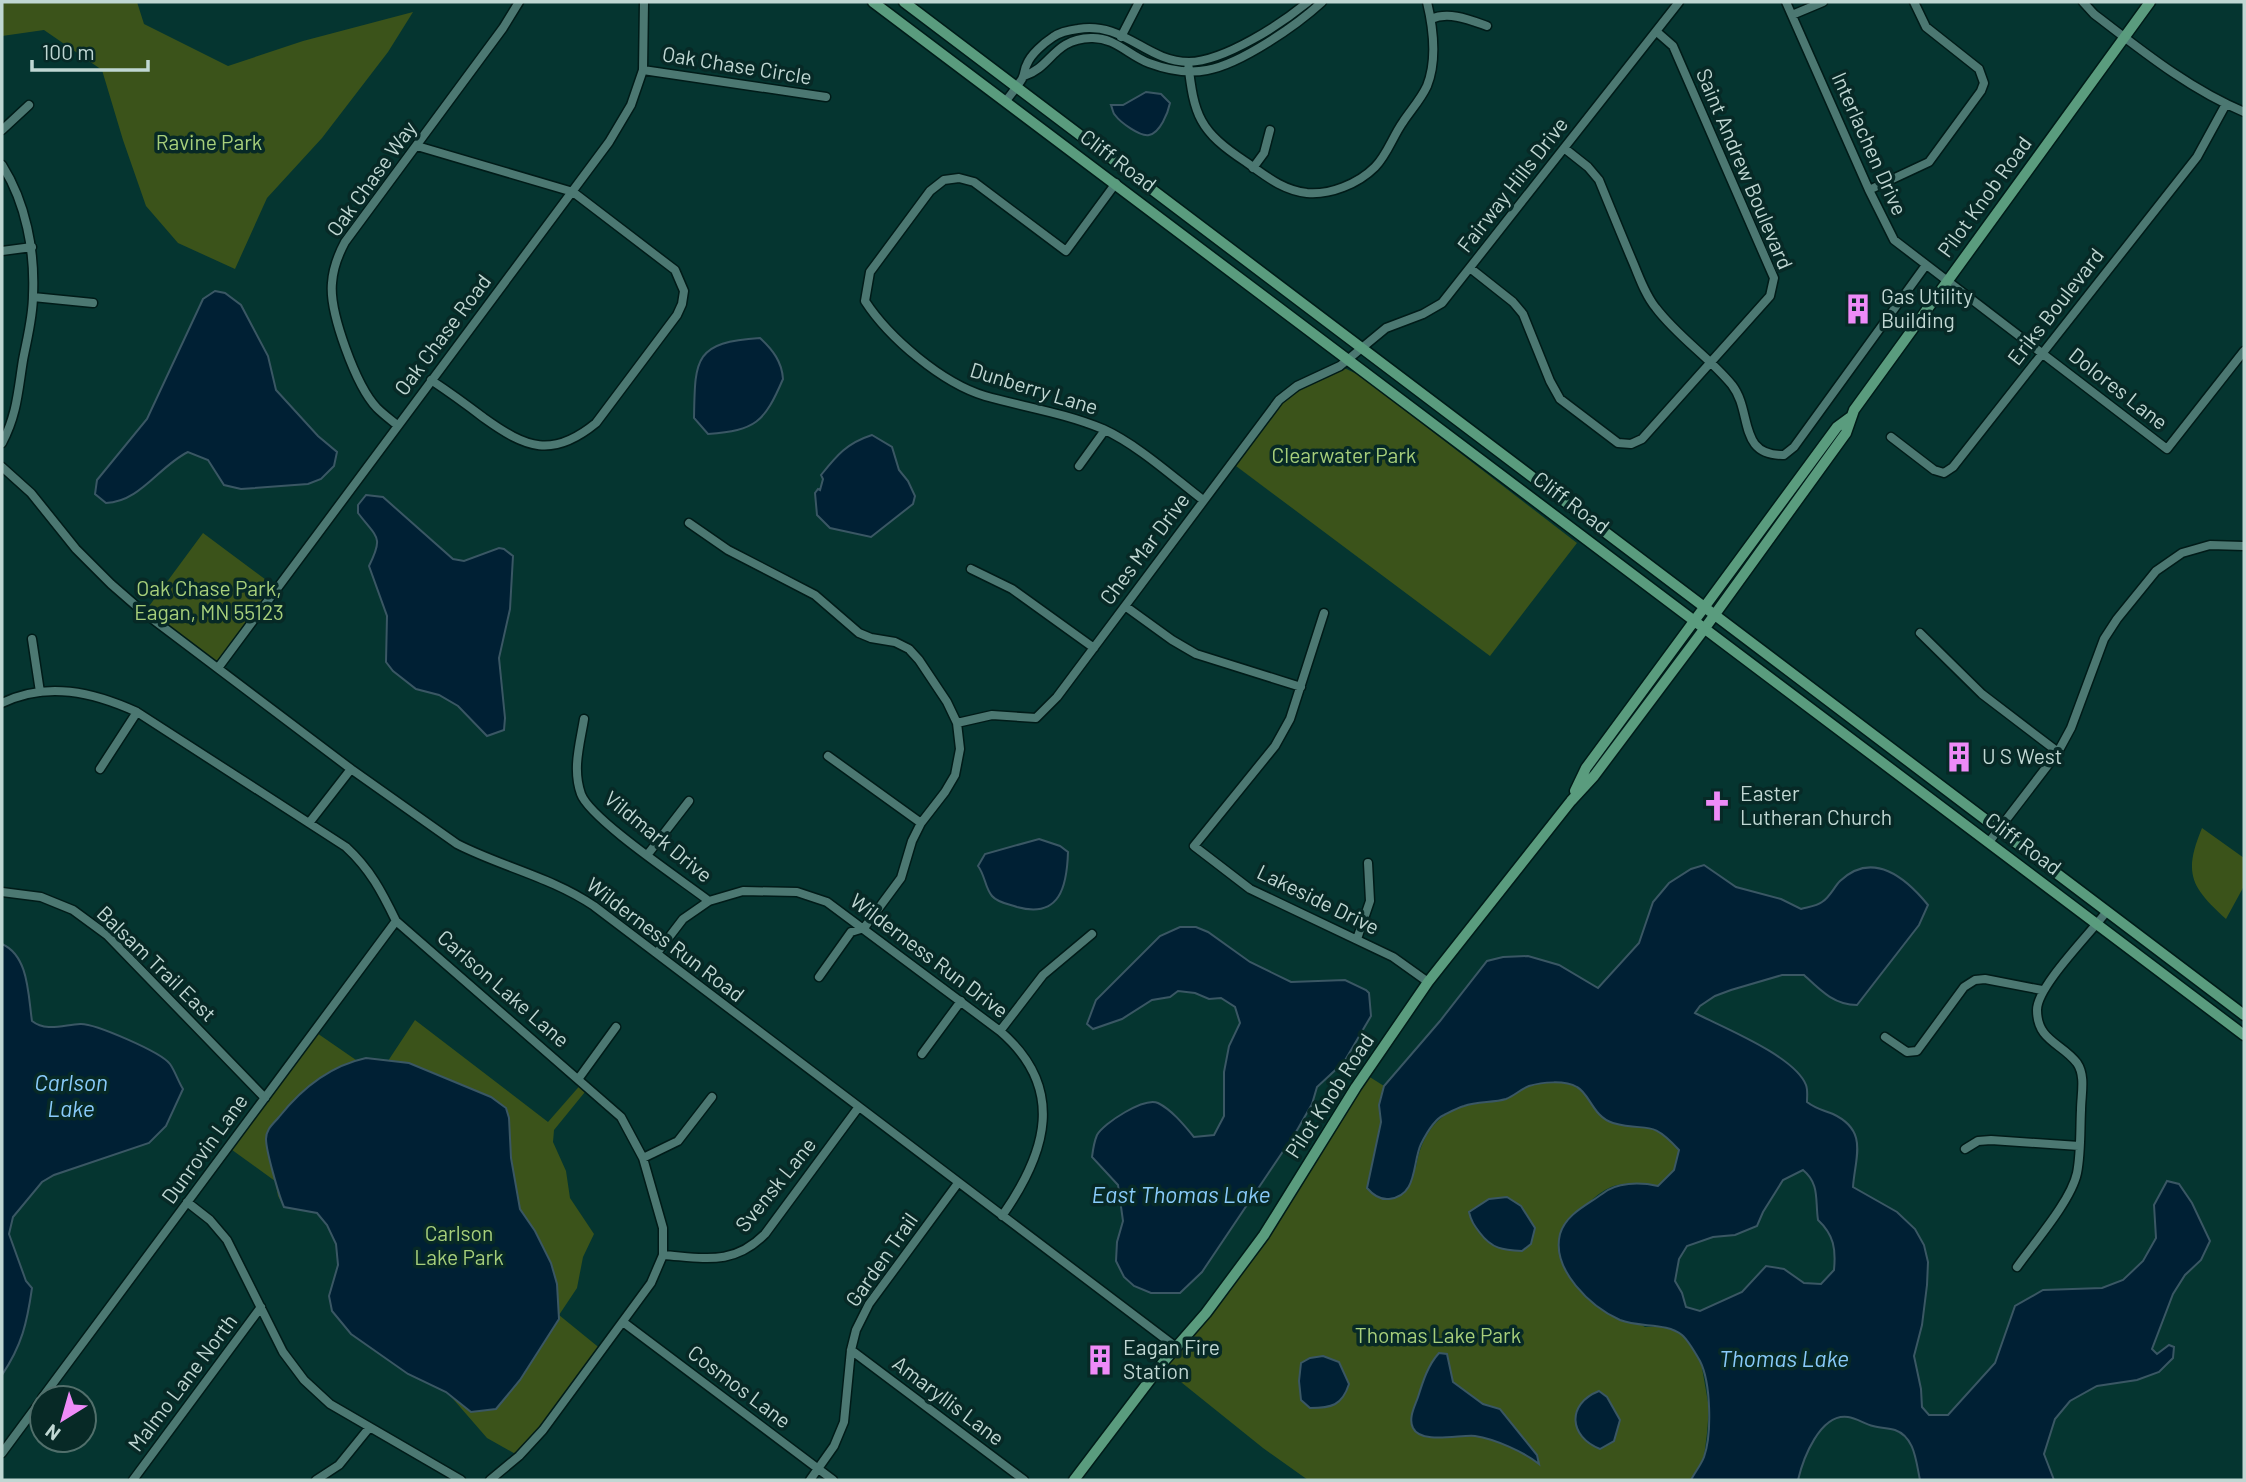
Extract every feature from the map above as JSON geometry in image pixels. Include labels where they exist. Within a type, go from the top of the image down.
[{"type":"main road","name":"Cliff Road","points":[[873,2],[2244,1035]]},
{"type":"main road","name":"Pilot Knob Road","points":[[1074,1480],[1264,1236],[1356,1087],[1428,982],[1571,801],[1594,776],[1705,628],[1846,433],[1853,415],[1947,281],[2150,2]]},
{"type":"main road","name":"Cliff Road","points":[[910,4],[2244,1015]]},
{"type":"main road","name":"Pilot Knob Road","points":[[1571,801],[1586,768],[1703,606],[1837,428],[1853,415]]},
{"type":"street","name":"Oak Chase Way","points":[[397,425],[376,407],[362,387],[335,320],[331,285],[335,262],[345,242],[503,28],[519,2]]},
{"type":"street","name":"Oak Chase Road","points":[[218,668],[609,142],[631,105],[643,70],[644,2]]},
{"type":"street","points":[[1118,43],[1139,2]]},
{"type":"street","points":[[1006,101],[1024,76],[1027,62],[1053,37],[1065,31],[1092,27],[1122,34],[1163,58],[1188,62],[1208,60],[1230,51],[1287,18],[1308,2]]},
{"type":"street","points":[[1188,62],[1195,108],[1203,124],[1230,153],[1282,187],[1326,193],[1348,185],[1375,167],[1427,85],[1432,49],[1431,19],[1427,2]]},
{"type":"street","name":"Fairway Hills Drive","points":[[1348,359],[1386,328],[1423,314],[1442,303],[1679,2]]},
{"type":"street","name":"Interlachen Drive","points":[[1786,2],[1869,190],[1894,240],[1947,281]]},
{"type":"street","points":[[1792,15],[1823,2]]},
{"type":"street","points":[[1869,190],[1930,162],[1984,83],[1979,69],[1926,27],[1914,2]]},
{"type":"street","points":[[2083,2],[2094,14],[2178,76],[2244,112]]},
{"type":"street","points":[[1024,76],[1036,72],[1058,48],[1075,40],[1093,37],[1118,43],[1145,62],[1167,69],[1189,72],[1210,70],[1234,60],[1302,20],[1319,3]]},
{"type":"street","points":[[1431,19],[1439,15],[1453,16],[1487,26]]},
{"type":"street","name":"Saint Andrew Boulevard","points":[[1470,268],[1524,314],[1550,381],[1560,399],[1618,443],[1631,444],[1642,439],[1770,296],[1774,278],[1673,46],[1657,32]]},
{"type":"street","name":"Oak Chase Circle","points":[[643,70],[827,97]]},
{"type":"street","name":"Eriks Boulevard","points":[[1891,438],[1934,470],[1944,473],[1953,467],[2197,157],[2226,104]]},
{"type":"street","points":[[2,130],[29,105]]},
{"type":"street","points":[[1253,167],[1264,153],[1270,130]]},
{"type":"street","points":[[417,146],[573,192],[675,270],[684,291],[677,315],[596,423],[580,436],[563,443],[538,446],[513,439],[431,380]]},
{"type":"street","points":[[1564,148],[1588,167],[1599,180],[1654,306],[1667,322],[1711,361],[1734,388],[1758,450],[1772,455],[1784,455],[1794,447],[1926,265]]},
{"type":"street","points":[[2,165],[25,218],[32,247],[33,297],[13,421],[2,443]]},
{"type":"street","name":"Dunberry Lane","points":[[1116,183],[1066,251],[974,182],[959,178],[944,180],[930,191],[870,272],[865,301],[918,358],[947,379],[982,395],[1075,418],[1105,430],[1203,500]]},
{"type":"street","points":[[2,251],[32,247]]},
{"type":"street","name":"Dolores Lane","points":[[1947,281],[2167,449],[2244,351]]},
{"type":"street","points":[[33,297],[93,303]]},
{"type":"street","name":"Ches Mar Drive","points":[[957,723],[992,715],[1036,718],[1057,697],[1279,400],[1297,386],[1334,370],[1348,359]]},
{"type":"street","points":[[1079,466],[1105,430]]},
{"type":"street","name":"Wilderness Run Road","points":[[2,467],[31,493],[76,549],[144,613],[351,769],[457,844],[570,891],[594,906],[1176,1347]]},
{"type":"street","points":[[689,523],[728,550],[815,595],[859,633],[895,642],[909,649],[947,702],[957,723],[960,749],[955,775],[921,823],[912,841],[901,878],[864,928],[851,932],[819,977]]},
{"type":"street","points":[[1989,842],[2058,752],[2071,728],[2104,639],[2156,571],[2182,553],[2210,545],[2244,546]]},
{"type":"street","points":[[971,569],[1012,589],[1094,648]]},
{"type":"street","points":[[1125,606],[1196,654],[1301,687],[1324,612]]},
{"type":"street","points":[[1920,633],[1982,694],[2058,752]]},
{"type":"street","points":[[32,639],[40,692]]},
{"type":"street","name":"Lakeside Drive","points":[[1301,687],[1290,719],[1275,746],[1194,846],[1250,889],[1393,957],[1428,982]]},
{"type":"street","name":"Carlson Lake Lane","points":[[2,704],[40,692],[64,690],[89,693],[113,701],[136,712],[346,847],[364,864],[378,884],[396,921],[621,1117],[643,1158],[663,1228],[663,1255],[652,1283],[543,1430],[519,1456],[491,1480]]},
{"type":"street","points":[[100,769],[136,712]]},
{"type":"street","name":"Vildmark Drive","points":[[584,719],[576,769],[581,795],[596,815],[709,901]]},
{"type":"street","points":[[828,757],[921,823]]},
{"type":"street","points":[[309,823],[351,769]]},
{"type":"street","points":[[648,854],[689,801]]},
{"type":"street","points":[[1357,939],[1370,901],[1368,863]]},
{"type":"street","name":"Wilderness Run Drive","points":[[657,953],[683,919],[709,901],[743,891],[797,892],[827,902],[961,1001],[1018,1046],[1031,1065],[1040,1087],[1044,1110],[1041,1133],[1030,1170],[1018,1194],[1002,1216]]},
{"type":"street","name":"Balsam Trail East","points":[[2,892],[41,897],[73,910],[107,935],[265,1098]]},
{"type":"street","points":[[2017,1267],[2071,1192],[2077,1174],[2082,1075],[2076,1062],[2050,1042],[2041,1029],[2037,1009],[2042,990],[2107,911]]},
{"type":"street","name":"Dunrovin Lane","points":[[52,1384],[396,921]]},
{"type":"street","points":[[1000,1031],[1043,975],[1092,934]]},
{"type":"street","points":[[1885,1037],[1907,1052],[1917,1051],[1964,987],[1975,979],[2042,990]]},
{"type":"street","points":[[922,1054],[961,1001]]},
{"type":"street","points":[[579,1078],[616,1027]]},
{"type":"street","points":[[643,1158],[678,1140],[712,1097]]},
{"type":"street","name":"Svensk Lane","points":[[663,1255],[721,1259],[753,1246],[765,1234],[858,1108]]},
{"type":"street","points":[[1965,1149],[1978,1141],[1991,1140],[2079,1146]]},
{"type":"street","name":"Garden Trail","points":[[810,1480],[834,1446],[844,1422],[856,1330],[869,1304],[958,1183]]},
{"type":"street","points":[[187,1202],[210,1220],[227,1240],[283,1352],[304,1380],[330,1404],[461,1480]]},
{"type":"street","name":"Malmo Lane North","points":[[133,1480],[261,1307]]},
{"type":"street","name":"Cosmos Lane","points":[[623,1322],[833,1480]]},
{"type":"street","name":"Amaryllis Lane","points":[[852,1350],[1024,1480]]},
{"type":"street","name":"Dunrovin Lane","points":[[2,1453],[28,1417]]},
{"type":"street","points":[[316,1480],[339,1465],[369,1428]]},
{"type":"green space","name":"Ravine Park","points":[[2,2],[137,2],[144,24],[228,66],[303,41],[413,12],[388,52],[322,138],[267,198],[235,269],[178,243],[146,206],[102,70],[44,30],[2,36]]},
{"type":"green space","name":"Clearwater Park","points":[[1340,366],[1359,375],[1577,543],[1490,656],[1232,463],[1279,400]]},
{"type":"green space","name":"Oak Chase Park, Eagan, MN 55123","points":[[203,533],[277,588],[218,668],[144,613]]},
{"type":"green space","points":[[2202,828],[2244,858],[2244,886],[2226,919],[2205,898],[2194,879],[2193,857]]},
{"type":"green space","name":"Carlson Lake Park","points":[[415,1020],[548,1122],[583,1082],[589,1087],[554,1130],[553,1142],[566,1171],[570,1198],[594,1234],[583,1257],[577,1288],[559,1315],[602,1350],[519,1456],[487,1438],[447,1392],[408,1374],[351,1334],[332,1311],[329,1296],[338,1265],[336,1244],[327,1225],[317,1213],[284,1207],[275,1181],[228,1147],[314,1031],[356,1060],[366,1058],[388,1061]]},
{"type":"green space","name":"Thomas Lake Park","points":[[1365,1074],[1384,1086],[1379,1105],[1381,1122],[1367,1188],[1416,1167],[1426,1136],[1447,1114],[1467,1105],[1505,1099],[1525,1087],[1538,1084],[1571,1084],[1582,1091],[1606,1119],[1652,1128],[1679,1150],[1674,1170],[1658,1186],[1633,1184],[1609,1188],[1589,1203],[1560,1234],[1561,1260],[1573,1281],[1645,1327],[1664,1326],[1683,1335],[1701,1362],[1709,1408],[1707,1433],[1704,1457],[1691,1480],[1308,1480],[1263,1448],[1161,1366],[1222,1292]]},
{"type":"water","points":[[1146,92],[1161,94],[1170,103],[1160,127],[1149,135],[1141,134],[1126,125],[1114,114],[1111,105],[1123,105]]},
{"type":"water","points":[[215,291],[225,293],[241,305],[268,356],[276,390],[318,436],[337,452],[334,466],[321,479],[308,484],[241,489],[224,485],[208,460],[188,452],[129,497],[106,503],[95,494],[97,480],[147,419],[203,299]]},
{"type":"water","points":[[760,338],[776,357],[783,379],[770,406],[764,415],[748,426],[708,434],[694,418],[695,381],[703,357],[722,344]]},
{"type":"water","points":[[872,435],[892,447],[899,470],[915,496],[913,504],[871,537],[830,528],[817,515],[815,493],[820,490],[823,479],[821,475],[843,450]]},
{"type":"water","points":[[366,495],[383,497],[453,559],[464,561],[499,548],[513,556],[510,609],[499,658],[504,730],[487,736],[458,706],[439,695],[416,689],[386,662],[387,616],[369,566],[377,543],[374,533],[358,513],[358,505]]},
{"type":"water","points":[[1039,839],[1060,846],[1068,852],[1066,877],[1058,897],[1043,908],[1031,909],[1000,902],[994,898],[978,866],[985,854]]},
{"type":"water","name":"Thomas Lake","points":[[1704,865],[1736,887],[1781,899],[1801,909],[1822,902],[1840,881],[1852,872],[1877,868],[1899,877],[1928,905],[1919,925],[1857,1005],[1834,999],[1804,975],[1782,975],[1715,996],[1695,1013],[1756,1043],[1788,1063],[1807,1087],[1807,1102],[1833,1114],[1852,1128],[1857,1146],[1853,1187],[1897,1212],[1915,1229],[1924,1245],[1928,1262],[1922,1325],[1914,1356],[1922,1407],[1929,1415],[1948,1415],[1995,1363],[2015,1306],[2043,1290],[2102,1288],[2123,1280],[2143,1261],[2156,1238],[2154,1205],[2167,1181],[2179,1184],[2192,1203],[2210,1241],[2201,1260],[2185,1275],[2173,1294],[2152,1349],[2157,1354],[2169,1345],[2174,1347],[2173,1358],[2159,1372],[2137,1380],[2097,1386],[2070,1401],[2055,1419],[2044,1454],[2054,1480],[1920,1480],[1911,1444],[1902,1433],[1848,1417],[1829,1422],[1821,1430],[1814,1439],[1798,1480],[1691,1480],[1704,1457],[1708,1435],[1708,1395],[1700,1361],[1687,1340],[1676,1331],[1620,1320],[1597,1306],[1567,1274],[1559,1247],[1563,1227],[1578,1211],[1614,1187],[1636,1184],[1658,1186],[1674,1170],[1679,1150],[1654,1130],[1606,1120],[1577,1087],[1553,1082],[1534,1085],[1506,1099],[1469,1104],[1451,1111],[1437,1120],[1425,1136],[1405,1192],[1398,1197],[1386,1199],[1367,1188],[1381,1122],[1379,1105],[1384,1086],[1487,961],[1528,956],[1559,965],[1598,988],[1639,943],[1653,902],[1669,883],[1691,869]],"holes":[[[1803,1170],[1816,1193],[1818,1220],[1831,1237],[1835,1255],[1834,1270],[1821,1284],[1804,1283],[1784,1269],[1766,1266],[1742,1292],[1700,1311],[1686,1307],[1675,1281],[1679,1259],[1687,1246],[1713,1237],[1735,1235],[1757,1226],[1783,1180]]]},
{"type":"water","name":"East Thomas Lake","points":[[1180,927],[1196,927],[1208,932],[1250,962],[1291,982],[1345,980],[1369,993],[1371,1016],[1344,1062],[1317,1087],[1312,1104],[1296,1132],[1202,1272],[1180,1293],[1151,1293],[1134,1286],[1124,1277],[1116,1261],[1117,1242],[1123,1221],[1118,1185],[1092,1157],[1095,1140],[1101,1130],[1116,1118],[1134,1107],[1152,1102],[1158,1103],[1178,1118],[1194,1137],[1214,1135],[1224,1116],[1224,1072],[1229,1046],[1240,1023],[1235,1007],[1221,998],[1209,999],[1195,993],[1178,991],[1170,997],[1152,1000],[1122,1019],[1093,1029],[1087,1024],[1096,1000],[1160,936]]},
{"type":"water","name":"Carlson Lake","points":[[2,944],[18,957],[26,977],[32,1021],[49,1027],[88,1025],[127,1039],[170,1064],[183,1089],[166,1126],[149,1143],[54,1175],[42,1182],[13,1217],[9,1234],[26,1281],[32,1288],[23,1333],[2,1375]]},
{"type":"water","name":"Carlson Lake Park","points":[[366,1058],[409,1063],[491,1097],[506,1108],[520,1209],[551,1263],[557,1284],[559,1319],[520,1380],[496,1409],[471,1412],[446,1392],[408,1374],[351,1334],[332,1311],[329,1296],[338,1265],[336,1244],[327,1225],[317,1213],[284,1207],[267,1145],[266,1135],[269,1129],[288,1106],[317,1080],[340,1067]]},
{"type":"water","points":[[1507,1197],[1521,1206],[1535,1228],[1531,1244],[1522,1251],[1504,1249],[1489,1242],[1476,1228],[1469,1212],[1489,1199]]},
{"type":"water","points":[[1439,1353],[1447,1354],[1453,1382],[1483,1404],[1500,1409],[1537,1455],[1539,1464],[1491,1440],[1475,1436],[1442,1438],[1417,1433],[1411,1420],[1413,1412],[1426,1374]]},
{"type":"water","points":[[1323,1356],[1339,1362],[1349,1384],[1343,1397],[1335,1404],[1310,1408],[1301,1400],[1301,1363]]},
{"type":"water","points":[[1599,1391],[1607,1397],[1620,1420],[1614,1441],[1600,1449],[1582,1437],[1576,1420],[1581,1404]]},
{"type":"place","name":"Gas Utility Building","points":[[1858,309]]},
{"type":"place","name":"U S West","points":[[1959,757]]},
{"type":"place","name":"Easter Lutheran Church","points":[[1717,806]]},
{"type":"place","name":"Eagan Fire Station","points":[[1100,1360]]}]
